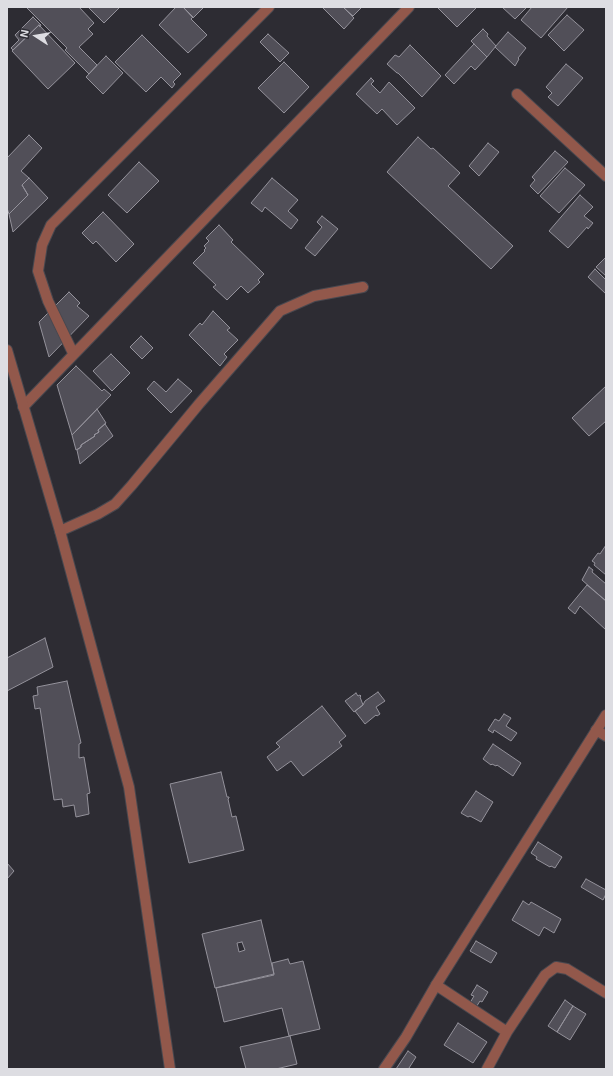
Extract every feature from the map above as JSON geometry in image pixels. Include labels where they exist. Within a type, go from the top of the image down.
[{"type":"street","points":[[73,353],[48,301],[38,271],[42,245],[51,225],[269,7]]},
{"type":"street","points":[[23,407],[73,353],[409,7]]},
{"type":"street","points":[[517,94],[606,176]]},
{"type":"street","points":[[60,531],[98,514],[115,504],[280,311],[314,296],[363,287]]},
{"type":"street","points":[[7,350],[60,531],[129,787],[170,1069]]},
{"type":"street","points":[[384,1069],[406,1037],[436,985],[606,715]]},
{"type":"street","points":[[596,730],[606,736]]},
{"type":"street","points":[[487,1069],[507,1032],[545,975],[556,967],[567,969],[606,993]]},
{"type":"street","points":[[436,985],[507,1032]]},
{"type":"building","points":[[26,7],[79,7],[94,23],[88,29],[93,34],[79,47],[97,65],[89,74],[65,50],[67,48]]},
{"type":"building","points":[[88,7],[120,7],[104,23]]},
{"type":"building","points":[[176,7],[183,7],[193,17],[191,19],[207,35],[188,53],[159,25]]},
{"type":"building","points":[[183,7],[204,7],[193,18]]},
{"type":"building","points":[[343,7],[354,18],[344,29],[323,8]]},
{"type":"building","points":[[343,7],[362,7],[353,16]]},
{"type":"building","points":[[437,7],[477,7],[457,27]]},
{"type":"building","points":[[502,7],[527,7],[515,19]]},
{"type":"building","points":[[532,7],[568,7],[541,38],[521,20]]},
{"type":"building","points":[[567,15],[584,30],[564,51],[548,35]]},
{"type":"building","points":[[33,17],[41,25],[40,27],[39,25],[13,50],[11,48],[19,40],[15,35]]},
{"type":"building","points":[[39,25],[75,63],[48,89],[12,51]]},
{"type":"building","points":[[483,29],[496,46],[487,57],[471,41]]},
{"type":"building","points":[[508,32],[526,48],[518,58],[519,59],[515,66],[495,47]]},
{"type":"building","points":[[268,34],[289,53],[280,62],[260,42]]},
{"type":"building","points":[[142,35],[181,74],[173,82],[175,84],[172,88],[161,77],[146,92],[115,62]]},
{"type":"building","points":[[474,44],[487,57],[475,70],[471,66],[454,84],[445,75]]},
{"type":"building","points":[[410,45],[441,76],[422,97],[387,64],[395,55],[399,57]]},
{"type":"building","points":[[106,56],[123,73],[103,94],[86,77]]},
{"type":"building","points":[[284,62],[309,87],[284,113],[258,88]]},
{"type":"building","points":[[566,64],[583,78],[558,106],[548,97],[552,93],[546,87]]},
{"type":"building","points":[[371,78],[374,81],[371,84],[380,93],[389,82],[415,108],[397,125],[382,109],[377,114],[356,94]]},
{"type":"building","points":[[29,135],[42,148],[21,171],[29,178],[22,185],[28,195],[9,214],[7,208],[7,158]]},
{"type":"building","points":[[418,137],[431,149],[433,148],[460,173],[448,186],[513,246],[491,269],[387,172]]},
{"type":"building","points":[[488,143],[499,152],[479,176],[469,166]]},
{"type":"building","points":[[555,151],[568,162],[538,194],[530,186],[535,180],[532,177]]},
{"type":"building","points":[[139,162],[159,181],[127,213],[108,195]]},
{"type":"building","points":[[565,168],[585,185],[559,213],[540,196]]},
{"type":"building","points":[[29,178],[48,198],[13,232],[9,214],[28,195],[22,185]]},
{"type":"building","points":[[272,178],[298,200],[288,211],[298,220],[291,229],[265,207],[262,212],[251,203]]},
{"type":"building","points":[[580,195],[593,207],[584,216],[593,223],[588,229],[587,227],[568,248],[549,231]]},
{"type":"building","points":[[103,212],[134,244],[116,262],[96,241],[93,244],[82,233]]},
{"type":"building","points":[[322,216],[338,229],[315,256],[305,248],[322,227],[317,222]]},
{"type":"building","points":[[219,225],[233,240],[231,242],[264,274],[258,280],[260,282],[248,293],[241,286],[227,300],[213,287],[216,285],[193,263],[205,251],[204,250],[206,248],[204,246],[209,241],[206,238]]},
{"type":"building","points":[[606,257],[606,276],[596,267]]},
{"type":"building","points":[[595,269],[606,280],[606,294],[588,277]]},
{"type":"building","points":[[69,292],[80,303],[77,306],[89,316],[49,357],[39,322]]},
{"type":"building","points":[[213,311],[230,328],[227,330],[238,340],[224,354],[227,357],[220,366],[189,335],[200,323],[202,325]]},
{"type":"building","points":[[141,336],[153,348],[142,359],[130,347]]},
{"type":"building","points":[[111,354],[130,373],[112,391],[93,371]]},
{"type":"building","points":[[76,366],[102,391],[104,389],[111,395],[72,435],[57,385]]},
{"type":"building","points":[[178,379],[192,391],[171,413],[147,389],[154,381],[166,392]]},
{"type":"building","points":[[606,386],[606,421],[589,436],[572,418]]},
{"type":"building","points":[[97,409],[106,423],[98,430],[99,432],[94,435],[95,436],[76,450],[72,435]]},
{"type":"building","points":[[105,424],[113,436],[80,464],[77,450],[81,447],[81,445],[95,436],[94,435],[99,432],[98,430]]},
{"type":"building","points":[[606,545],[606,575],[594,565],[595,563],[592,561],[598,553],[600,554]]},
{"type":"building","points":[[589,567],[593,570],[592,572],[606,584],[606,601],[582,580]]},
{"type":"building","points":[[587,585],[606,601],[606,630],[580,606],[575,614],[568,608]]},
{"type":"building","points":[[45,638],[53,667],[7,691],[7,658]]},
{"type":"building","points":[[67,681],[81,743],[79,744],[79,758],[84,757],[90,793],[87,794],[89,814],[76,817],[74,805],[63,807],[62,799],[54,800],[40,708],[35,709],[33,696],[38,695],[37,687]]},
{"type":"building","points":[[378,692],[385,701],[376,707],[380,714],[377,716],[376,715],[365,724],[355,711],[363,705],[365,701]]},
{"type":"building","points":[[356,693],[358,696],[361,696],[363,705],[354,712],[345,701]]},
{"type":"building","points":[[322,706],[346,736],[339,742],[342,746],[303,776],[291,761],[277,771],[267,757],[280,747],[276,743]]},
{"type":"building","points":[[504,714],[511,718],[506,726],[517,733],[511,741],[494,730],[493,733],[488,730],[495,719],[499,721]]},
{"type":"building","points":[[493,744],[521,763],[513,776],[497,765],[491,765],[483,759]]},
{"type":"building","points":[[221,772],[227,797],[229,797],[228,799],[232,817],[236,816],[244,850],[189,863],[170,784]]},
{"type":"building","points":[[476,791],[493,802],[481,822],[461,813]]},
{"type":"building","points":[[538,842],[562,857],[555,868],[550,867],[536,859],[537,857],[531,853]]},
{"type":"building","points":[[7,863],[14,871],[7,879]]},
{"type":"building","points":[[586,879],[606,890],[603,900],[581,887]]},
{"type":"building","points":[[523,901],[529,905],[531,902],[561,919],[554,933],[544,927],[539,936],[512,920]]},
{"type":"building","points":[[261,920],[274,974],[215,988],[202,934]],"holes":[[[242,942],[245,950],[239,952],[237,943]]]},
{"type":"building","points":[[476,941],[497,953],[491,963],[470,951]]},
{"type":"building","points":[[288,959],[290,964],[303,961],[320,1029],[289,1036],[282,1008],[224,1022],[216,988],[274,975],[272,963]]},
{"type":"building","points":[[477,985],[488,992],[473,1012],[467,1008],[474,996],[471,995]]},
{"type":"building","points":[[565,1000],[573,1006],[557,1032],[548,1026]]},
{"type":"building","points":[[573,1006],[586,1014],[570,1040],[557,1032]]},
{"type":"building","points":[[458,1023],[487,1042],[473,1063],[444,1045]]},
{"type":"building","points":[[290,1036],[297,1064],[276,1069],[246,1069],[240,1047]]},
{"type":"building","points":[[408,1051],[416,1057],[409,1068],[411,1069],[396,1069]]}]
